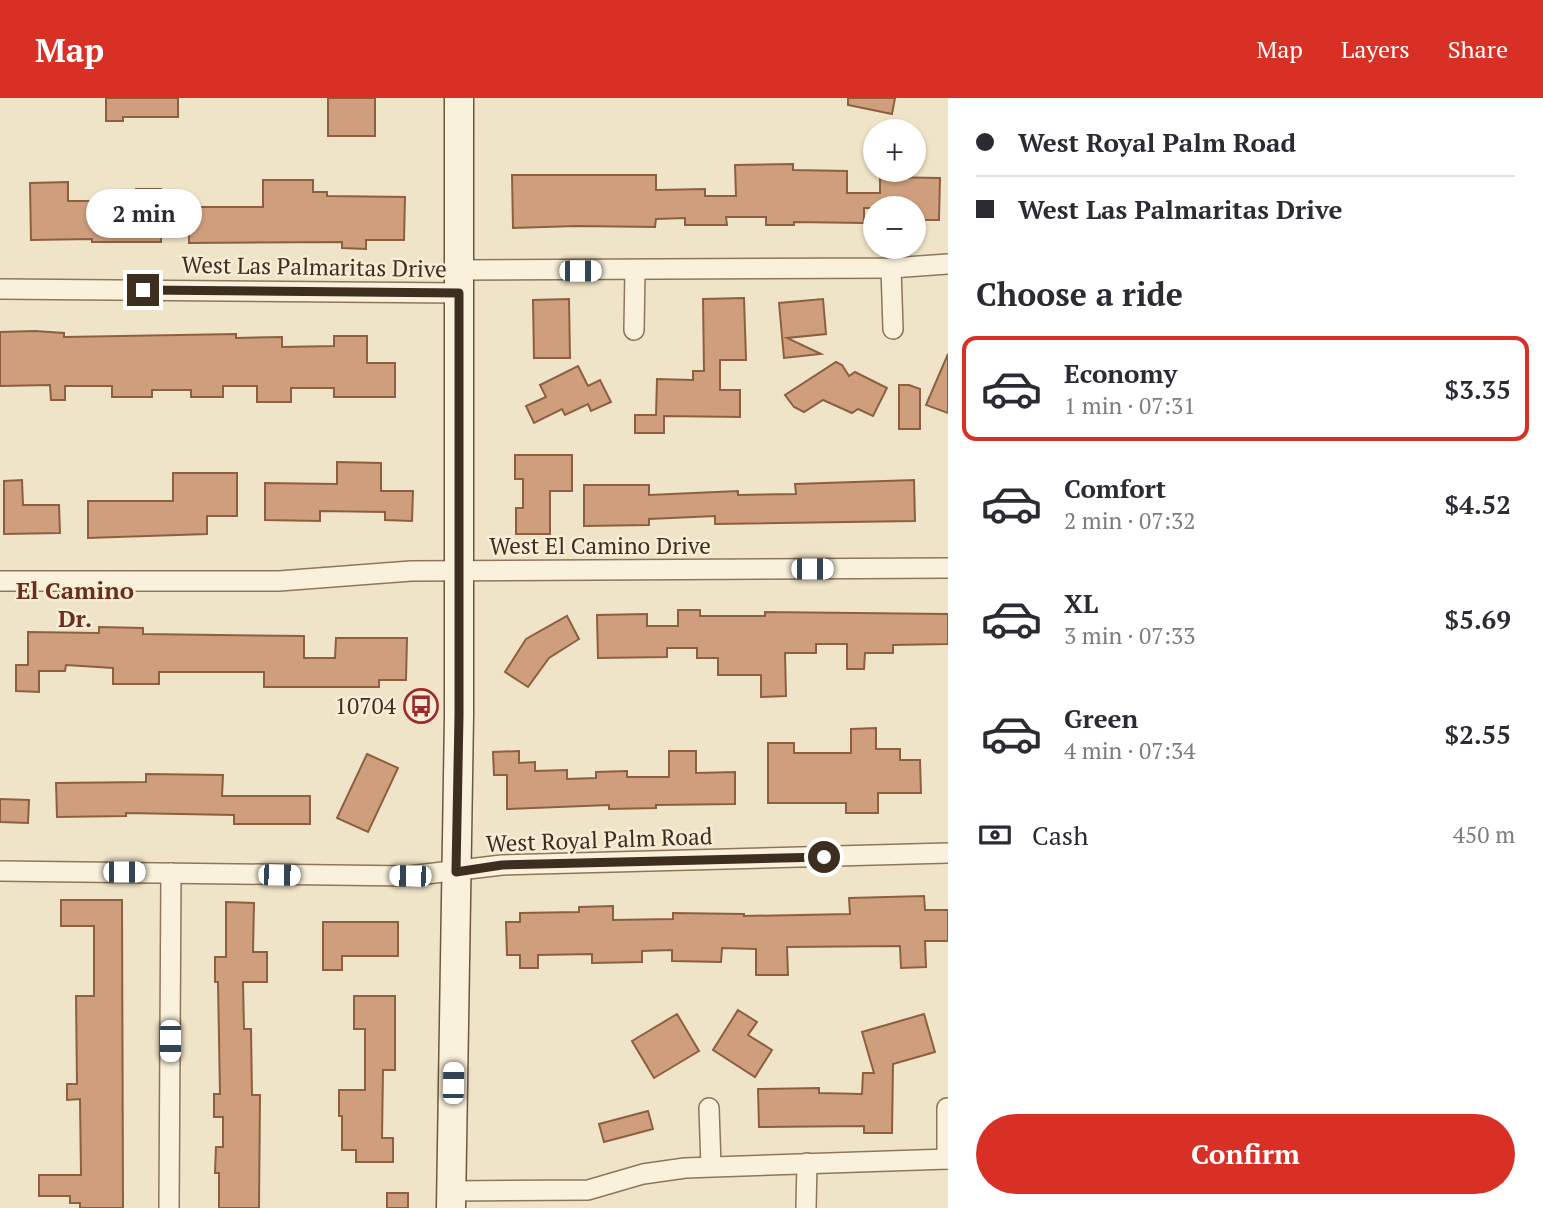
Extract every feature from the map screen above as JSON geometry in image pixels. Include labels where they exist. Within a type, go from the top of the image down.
[{"type":"main road","points":[[451,1200],[456,872],[459,98]]},
{"type":"street","name":"West Las Palmaritas Drive","points":[[0,289],[459,282],[635,270],[891,268],[948,264]]},
{"type":"street","points":[[891,268],[892,329]]},
{"type":"street","points":[[634,330],[635,270]]},
{"type":"street","name":"West El Camino Drive","points":[[0,581],[279,581],[411,571],[948,568]]},
{"type":"street","name":"West Royal Palm Road","points":[[0,871],[410,876],[502,865],[948,853]]},
{"type":"street","points":[[169,1208],[171,873]]},
{"type":"street","points":[[709,1108],[711,1166]]},
{"type":"street","points":[[451,1200],[587,1190],[643,1174],[711,1166],[947,1159],[947,1108]]},
{"type":"street","points":[[806,1208],[807,1163]]},
{"type":"building","points":[[106,98],[178,98],[178,117],[123,117],[123,121],[106,121]]},
{"type":"building","points":[[328,98],[375,98],[375,136],[328,136]]},
{"type":"building","points":[[848,98],[895,98],[892,114],[848,105]]},
{"type":"building","points":[[793,164],[793,170],[847,171],[847,193],[880,193],[880,182],[926,182],[926,178],[940,178],[939,220],[926,220],[926,196],[863,196],[863,223],[794,222],[794,225],[766,225],[766,217],[726,217],[727,225],[685,225],[685,218],[656,219],[655,227],[513,228],[512,175],[656,175],[656,190],[705,189],[705,196],[736,196],[735,165]]},
{"type":"building","points":[[263,180],[313,180],[313,192],[327,192],[327,196],[405,197],[404,240],[366,240],[366,249],[342,248],[342,242],[189,243],[189,233],[161,233],[161,242],[31,240],[30,183],[68,182],[68,201],[136,201],[136,189],[161,189],[161,207],[263,207]]},
{"type":"building","points":[[744,298],[746,360],[720,360],[720,390],[740,390],[740,417],[664,416],[664,433],[635,433],[635,415],[656,415],[657,379],[693,380],[693,371],[704,371],[703,299]]},
{"type":"building","points":[[569,299],[570,358],[534,358],[533,300]]},
{"type":"building","points":[[823,299],[826,334],[787,338],[821,354],[784,358],[779,303]]},
{"type":"building","points":[[0,332],[64,333],[64,337],[236,334],[236,338],[282,337],[282,347],[334,346],[334,336],[367,336],[367,363],[395,363],[395,397],[334,397],[334,388],[291,388],[291,402],[257,402],[257,386],[223,386],[223,397],[191,397],[191,390],[152,390],[152,397],[112,397],[112,386],[65,386],[65,400],[51,400],[50,385],[0,386]]},
{"type":"building","points":[[948,354],[948,413],[926,405]]},
{"type":"building","points":[[836,362],[842,365],[849,376],[855,372],[887,388],[873,416],[858,409],[852,413],[823,400],[804,412],[794,407],[785,395]]},
{"type":"building","points":[[578,366],[588,386],[600,380],[611,402],[591,411],[588,404],[565,415],[562,409],[534,423],[526,406],[546,397],[540,385]]},
{"type":"building","points":[[899,385],[920,389],[920,429],[899,429]]},
{"type":"building","points":[[515,455],[572,455],[572,491],[550,491],[550,534],[516,534],[516,508],[523,508],[523,479],[515,479]]},
{"type":"building","points":[[337,462],[381,463],[381,491],[413,491],[412,521],[385,520],[385,512],[320,511],[320,521],[265,520],[265,483],[337,484]]},
{"type":"building","points":[[173,473],[237,473],[237,516],[207,516],[207,534],[88,538],[88,501],[173,501]]},
{"type":"building","points":[[22,480],[23,505],[59,505],[60,533],[4,534],[4,481]]},
{"type":"building","points":[[914,480],[915,521],[715,524],[715,516],[649,519],[649,525],[584,526],[584,485],[649,485],[649,495],[738,491],[738,495],[796,494],[795,484]]},
{"type":"building","points":[[678,610],[700,610],[700,616],[765,616],[765,612],[948,614],[948,644],[893,645],[893,653],[865,653],[864,669],[847,669],[847,644],[816,644],[816,653],[785,653],[786,696],[761,697],[761,675],[718,675],[718,658],[697,658],[697,648],[667,648],[667,657],[598,658],[597,615],[647,614],[647,626],[678,626]]},
{"type":"building","points":[[567,616],[579,639],[549,658],[528,687],[505,672],[526,639]]},
{"type":"building","points":[[99,627],[143,628],[143,634],[304,636],[304,658],[335,658],[336,638],[407,638],[406,680],[379,680],[379,687],[264,687],[264,672],[159,672],[159,684],[113,684],[113,668],[66,665],[65,671],[39,671],[39,692],[16,691],[16,665],[28,665],[28,632],[99,633]]},
{"type":"building","points":[[876,728],[876,749],[900,749],[900,760],[920,760],[921,793],[878,793],[878,813],[846,813],[846,803],[768,803],[768,743],[794,743],[794,753],[851,753],[851,729]]},
{"type":"building","points":[[519,751],[519,763],[535,762],[535,771],[567,770],[567,779],[596,778],[596,772],[627,771],[627,777],[669,777],[669,751],[696,751],[696,773],[735,772],[735,804],[656,805],[656,808],[609,809],[609,805],[507,809],[507,775],[494,775],[493,752]]},
{"type":"building","points":[[367,754],[398,768],[368,832],[337,818]]},
{"type":"building","points":[[146,774],[223,775],[222,796],[310,796],[310,824],[234,824],[234,815],[126,813],[126,816],[57,817],[56,783],[146,782]]},
{"type":"building","points":[[0,799],[29,800],[28,823],[0,822]]},
{"type":"building","points":[[924,896],[925,910],[948,910],[948,941],[925,941],[926,967],[901,968],[900,946],[787,947],[788,975],[756,975],[756,949],[722,948],[721,962],[672,961],[672,950],[642,951],[642,962],[592,963],[592,954],[538,955],[538,968],[520,968],[520,955],[507,955],[506,922],[520,922],[520,913],[579,912],[579,907],[613,906],[613,920],[673,919],[673,913],[744,916],[850,914],[849,898]]},
{"type":"building","points":[[61,900],[122,900],[123,1208],[80,1208],[80,1203],[70,1203],[70,1196],[39,1196],[39,1175],[81,1175],[80,1099],[67,1100],[67,1084],[77,1084],[76,996],[94,996],[94,926],[61,926]]},
{"type":"building","points":[[226,902],[254,903],[253,952],[267,952],[267,982],[243,982],[244,1029],[251,1029],[252,1095],[260,1095],[259,1208],[219,1208],[219,1173],[215,1173],[216,1147],[223,1147],[223,1117],[214,1117],[214,1094],[220,1094],[215,957],[226,957]]},
{"type":"building","points":[[323,922],[398,922],[398,956],[342,956],[342,970],[323,970]]},
{"type":"building","points":[[354,996],[395,996],[395,1070],[383,1070],[382,1138],[393,1138],[393,1162],[356,1162],[356,1150],[342,1150],[339,1090],[365,1090],[365,1029],[354,1029]]},
{"type":"building","points":[[738,1010],[757,1022],[748,1035],[772,1050],[755,1077],[713,1050]]},
{"type":"building","points":[[677,1014],[699,1051],[654,1078],[632,1041]]},
{"type":"building","points":[[924,1014],[935,1052],[893,1064],[892,1133],[864,1133],[864,1126],[759,1127],[758,1089],[819,1088],[819,1093],[862,1094],[863,1073],[874,1073],[862,1032]]},
{"type":"building","points":[[648,1111],[653,1129],[604,1142],[599,1124]]},
{"type":"building","points":[[387,1193],[408,1193],[408,1208],[387,1208]]},
{"type":"place","name":"10704","points":[[421,706]]},
{"type":"district","name":"El Camino Dr.","points":[[75,605]]},
{"type":"route","points":[[143,290],[459,293],[459,716],[456,872],[502,865],[824,857]]}]
